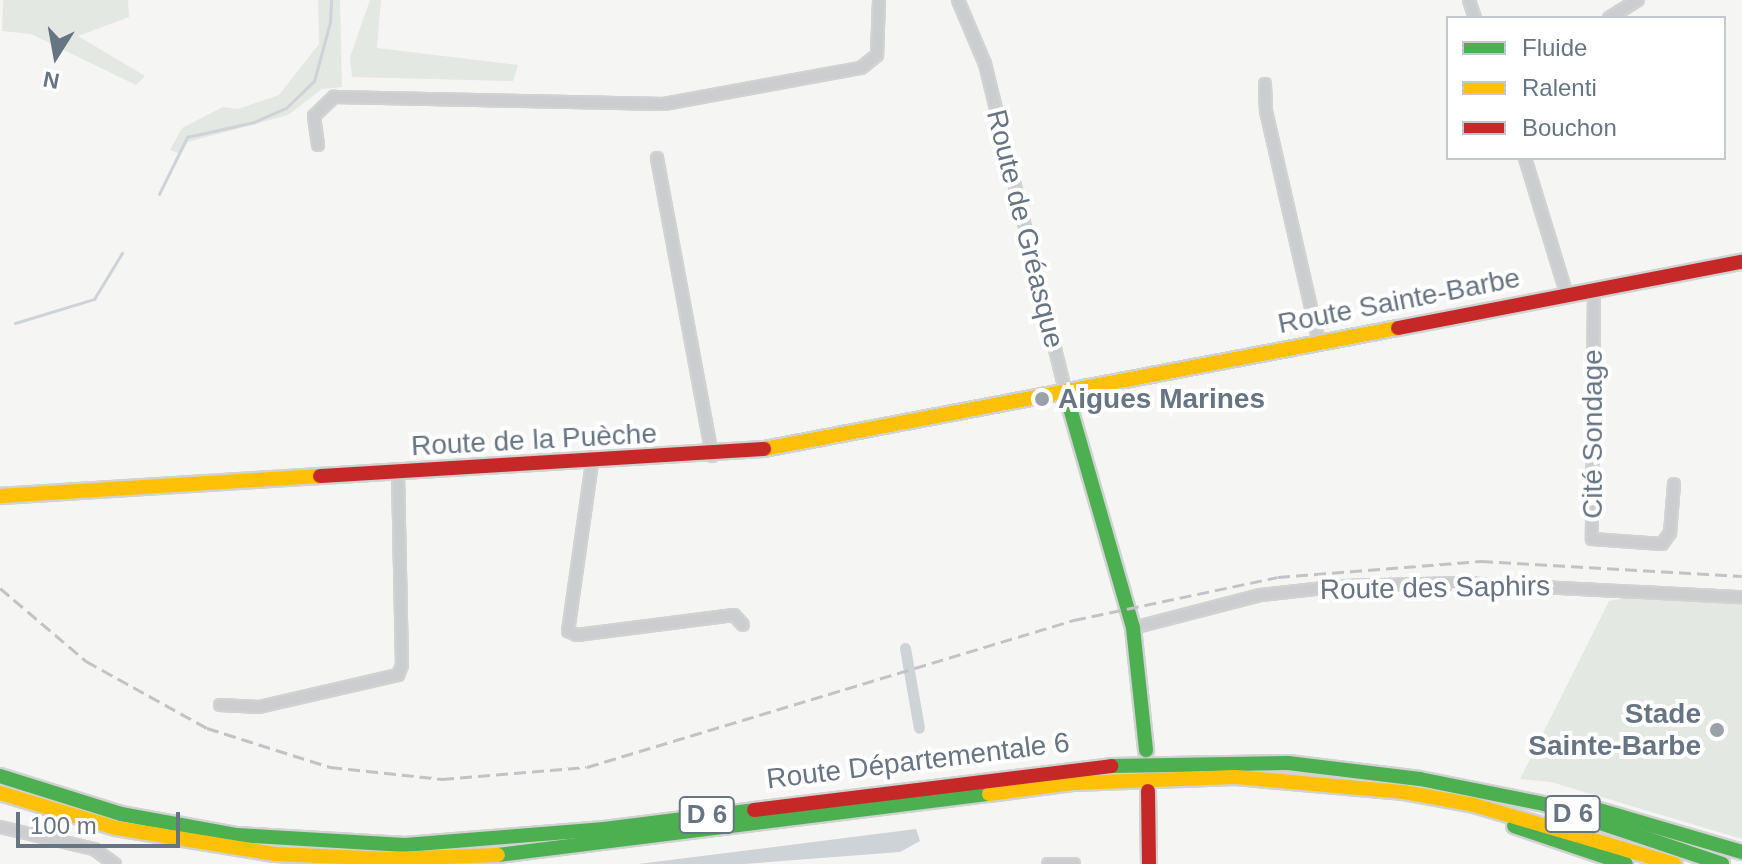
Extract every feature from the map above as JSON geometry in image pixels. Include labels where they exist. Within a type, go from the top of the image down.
[{"type":"main road","name":"Route Sainte-Barbe","points":[[1066,394],[1742,262]]},
{"type":"main road","name":"Route de la Puèche","points":[[0,496],[712,456],[845,438],[1066,394]]},
{"type":"main road","points":[[1066,394],[1133,628],[1146,750]]},
{"type":"main road","name":"Route Départementale 6","points":[[0,776],[121,814],[237,835],[405,845],[604,829],[1131,763],[1288,763],[1420,779]]},
{"type":"main road","name":"Route Départementale 6","points":[[0,793],[116,828],[275,854],[390,859],[519,854],[1074,783],[1235,777],[1404,792]]},
{"type":"main road","points":[[1420,779],[1460,779],[1529,791],[1742,852]]},
{"type":"main road","name":"D 6","points":[[1420,779],[1544,804],[1722,864]]},
{"type":"main road","points":[[1148,791],[1149,864]]},
{"type":"main road","points":[[1404,792],[1626,864]]},
{"type":"main road","name":"D 6","points":[[1404,792],[1540,821],[1674,864]]},
{"type":"street","points":[[318,145],[314,116],[334,97],[664,104],[861,68],[877,55],[879,0]]},
{"type":"street","name":"Route de Gréasque","points":[[958,0],[985,64],[1066,394]]},
{"type":"street","points":[[1612,16],[1638,0]]},
{"type":"street","points":[[1265,84],[1266,111],[1319,343]]},
{"type":"street","points":[[657,158],[712,456]]},
{"type":"street","points":[[1526,160],[1567,295]]},
{"type":"street","name":"Cité Sondage","points":[[1594,290],[1592,539],[1662,544],[1670,533],[1674,484]]},
{"type":"street","points":[[592,463],[568,631],[577,635],[734,615],[743,625]]},
{"type":"street","points":[[220,705],[265,706],[398,675],[402,665],[398,474]]},
{"type":"street","name":"Route des Saphirs","points":[[1133,628],[1261,595],[1343,586],[1462,583],[1742,597]]},
{"type":"street","points":[[0,827],[94,849],[115,864]]},
{"type":"street","points":[[1048,864],[1074,864]]},
{"type":"shaded area","points":[[3,0],[128,0],[129,17],[78,36],[145,76],[136,85],[31,34],[2,31]]},
{"type":"shaded area","points":[[318,0],[340,0],[342,87],[322,89],[288,115],[188,142],[181,154],[170,150],[182,128],[223,107],[238,109],[279,95],[319,44]]},
{"type":"shaded area","points":[[370,0],[381,0],[377,48],[518,65],[513,81],[352,77],[350,57]]},
{"type":"shaded area","points":[[1625,598],[1742,604],[1742,839],[1551,782],[1520,779],[1609,601]]},
{"type":"shaded area","points":[[916,829],[920,841],[900,852],[744,864],[638,864]]},
{"type":"waterway","points":[[159,194],[187,137],[254,122],[286,108],[314,81],[330,22],[331,0]]},
{"type":"waterway","points":[[15,323],[94,299],[122,253]]},
{"type":"waterway","points":[[905,648],[919,728]]},
{"type":"railway","points":[[0,588],[86,661],[207,728],[330,767],[442,779],[587,767],[1074,620],[1278,577],[1481,561],[1742,576]]},
{"type":"traffic: fast","points":[[1066,394],[1133,628],[1146,750]]},
{"type":"traffic: fast","points":[[1111,766],[1288,763],[1420,779],[1544,804],[1722,864]]},
{"type":"traffic: fast","points":[[0,776],[121,814],[237,835],[405,845],[604,829],[754,810]]},
{"type":"traffic: fast","points":[[498,855],[989,794]]},
{"type":"traffic: fast","points":[[1599,810],[1742,852]]},
{"type":"traffic: fast","points":[[1514,826],[1626,864]]},
{"type":"traffic: slow","points":[[764,449],[1398,328]]},
{"type":"traffic: slow","points":[[0,496],[320,476]]},
{"type":"traffic: slow","points":[[989,794],[1074,783],[1235,777],[1404,792],[1474,805],[1674,864]]},
{"type":"traffic: slow","points":[[0,793],[116,828],[275,854],[390,859],[498,855]]},
{"type":"traffic: jam","points":[[1398,328],[1742,262]]},
{"type":"traffic: jam","points":[[320,476],[764,449]]},
{"type":"traffic: jam","points":[[754,810],[1111,766]]},
{"type":"traffic: jam","points":[[1148,791],[1149,864]]},
{"type":"place","name":"Aigues Marines","points":[[1042,399]]},
{"type":"place","name":"Stade Sainte-Barbe","points":[[1717,730]]}]
